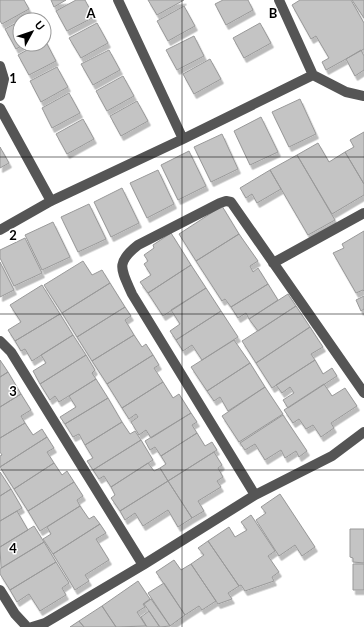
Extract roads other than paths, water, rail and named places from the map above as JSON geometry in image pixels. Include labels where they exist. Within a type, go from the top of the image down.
[{"type":"street","points":[[118,0],[183,139]]},
{"type":"street","points":[[279,0],[313,75],[346,92],[364,96]]},
{"type":"street","points":[[0,66],[4,79],[0,96]]},
{"type":"street","points":[[0,230],[50,201],[183,139],[313,75]]},
{"type":"street","points":[[0,108],[50,201]]},
{"type":"street","points":[[255,495],[132,294],[122,272],[122,261],[128,253],[138,244],[226,200],[231,202],[364,393]]},
{"type":"street","points":[[273,263],[364,212]]},
{"type":"street","points":[[0,341],[11,352],[143,565]]},
{"type":"street","points":[[32,627],[45,623],[143,565],[255,495],[332,456],[364,432]]},
{"type":"street","points":[[0,590],[15,614],[27,627]]}]
